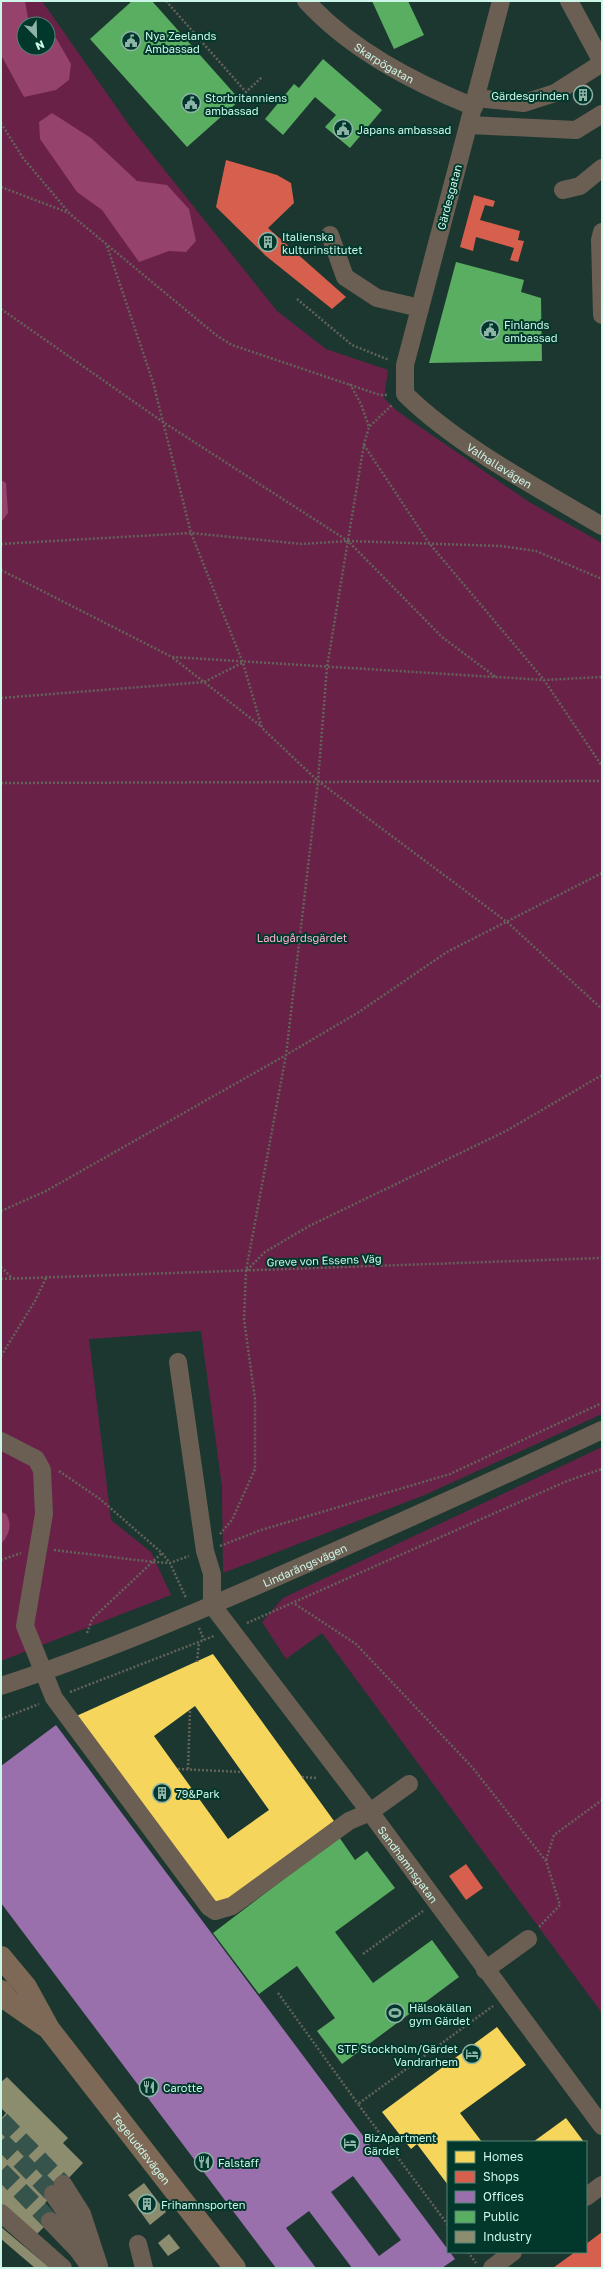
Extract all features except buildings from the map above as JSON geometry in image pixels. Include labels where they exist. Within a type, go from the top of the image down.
[{"type":"main road","name":"Tegeluddsvägen","points":[[3,1964],[26,1987],[49,2029],[235,2268]]},
{"type":"main road","name":"Tegeluddsvägen","points":[[1,1991],[9,2001],[49,2029]]},
{"type":"street","name":"Skarpögatan","points":[[306,1],[322,18],[373,56],[433,90],[475,102],[524,103],[555,93],[602,62]]},
{"type":"street","name":"Gärdesgatan","points":[[405,394],[405,365],[501,1]]},
{"type":"street","points":[[569,1],[602,62]]},
{"type":"street","points":[[469,125],[576,130],[602,114]]},
{"type":"street","points":[[563,190],[580,186],[602,168]]},
{"type":"street","points":[[602,232],[600,240],[602,315]]},
{"type":"street","points":[[330,235],[346,277],[377,298],[420,308]]},
{"type":"street","name":"Valhallavägen","points":[[405,394],[425,414],[502,466],[602,526]]},
{"type":"street","points":[[178,1362],[205,1551],[212,1574],[212,1605]]},
{"type":"street","name":"Lindarängsvägen","points":[[1,1686],[43,1672],[212,1605],[440,1505],[602,1430]]},
{"type":"street","points":[[1,1441],[36,1459],[42,1470],[44,1514],[36,1550],[25,1626],[54,1698],[209,1907],[215,1911],[232,1906],[349,1821],[370,1812],[409,1784]]},
{"type":"street","name":"Sandhamnsgatan","points":[[212,1605],[370,1812],[485,1970],[602,2126]]},
{"type":"street","points":[[485,1970],[528,1939]]},
{"type":"street","points":[[587,2196],[602,2184]]},
{"type":"street","points":[[58,2189],[96,2267]]},
{"type":"street","points":[[1,2213],[63,2268]]},
{"type":"street","points":[[50,2221],[96,2267]]},
{"type":"street","points":[[138,2244],[144,2268]]},
{"type":"street","points":[[492,2268],[512,2253]]},
{"type":"path","points":[[166,1],[246,92],[262,77]]},
{"type":"path","points":[[1,123],[23,158],[70,214],[216,336],[232,345],[380,395],[405,394]]},
{"type":"path","points":[[1,188],[70,214]]},
{"type":"path","points":[[107,246],[152,382],[191,532],[243,663],[262,728]]},
{"type":"path","points":[[297,298],[352,345],[405,365]]},
{"type":"path","points":[[1,309],[163,422],[348,541],[442,637],[497,678]]},
{"type":"path","points":[[349,384],[361,404],[369,426]]},
{"type":"path","points":[[205,1551],[232,1520],[255,1469],[255,1399],[244,1320],[246,1271],[286,1055],[318,781],[327,667],[364,444],[369,426],[405,394]]},
{"type":"path","points":[[364,444],[430,543],[544,680],[602,766]]},
{"type":"path","points":[[1,544],[191,532],[302,544],[348,541],[502,546],[536,551],[602,579]]},
{"type":"path","points":[[1,570],[172,658],[262,728],[318,781],[507,922],[602,1009]]},
{"type":"path","points":[[172,658],[497,678],[544,680],[602,677]]},
{"type":"path","points":[[1,698],[204,682],[243,663]]},
{"type":"path","points":[[1,783],[602,781]]},
{"type":"path","points":[[1,1210],[46,1191],[286,1055],[359,1012],[447,952],[602,873]]},
{"type":"path","points":[[246,1271],[266,1252],[309,1226],[506,1131],[602,1075]]},
{"type":"path","name":"Greve von Essens Väg","points":[[1,1279],[47,1276],[246,1271],[602,1258]]},
{"type":"path","points":[[1,1267],[12,1278]]},
{"type":"path","points":[[1,1356],[36,1301],[47,1276]]},
{"type":"path","points":[[205,1551],[262,1530],[450,1474],[602,1404]]},
{"type":"path","points":[[36,1459],[55,1468],[100,1499],[162,1553],[170,1563],[184,1594]]},
{"type":"path","points":[[257,1619],[295,1604],[567,1481],[602,1469]]},
{"type":"path","points":[[1,1560],[36,1550],[63,1550],[170,1563]]},
{"type":"path","points":[[87,1633],[92,1619],[162,1553]]},
{"type":"path","points":[[295,1604],[356,1644],[472,1767],[546,1861],[560,1905],[528,1939]]},
{"type":"path","points":[[1,1719],[204,1640]]},
{"type":"path","points":[[196,1662],[200,1642]]},
{"type":"path","points":[[188,1769],[190,1710]]},
{"type":"path","points":[[178,1769],[242,1772]]},
{"type":"path","points":[[302,1777],[317,1778]]},
{"type":"path","points":[[546,1861],[554,1835],[602,1800]]},
{"type":"path","points":[[362,1954],[435,1902]]},
{"type":"path","points":[[278,1993],[447,2224]]},
{"type":"path","points":[[358,2104],[505,1997]]},
{"type":"path","points":[[469,2253],[480,2268]]},
{"type":"green space","name":"Ladugårdsgärdet","points":[[1,1],[42,1],[53,16],[16,16],[16,56],[56,56],[56,21],[131,128],[277,311],[326,349],[388,370],[384,398],[397,411],[529,502],[602,543],[602,1414],[427,1494],[223,1573],[222,1487],[201,1331],[89,1339],[111,1520],[151,1552],[171,1595],[1,1661]]},
{"type":"green space","points":[[602,1447],[602,2013],[322,1633],[286,1659],[262,1622],[283,1598]]},
{"type":"shaded area","points":[[1,1],[25,1],[28,16],[16,16],[16,56],[56,56],[56,38],[71,64],[69,80],[56,90],[24,97],[1,55]]},
{"type":"shaded area","points":[[52,113],[91,138],[137,181],[167,185],[189,209],[196,241],[186,252],[169,251],[139,262],[102,210],[77,192],[40,139],[39,122]]},
{"type":"shaded area","points":[[1,480],[6,483],[8,513],[1,522]]},
{"type":"shaded area","points":[[1,1512],[6,1514],[10,1526],[6,1537],[1,1544]]},
{"type":"tunnel","points":[[1,2120],[63,2184]]},
{"type":"tunnel","points":[[1,2141],[53,2194]]},
{"type":"tunnel","points":[[1,2171],[50,2221]]},
{"type":"place","name":"Nya Zeelands Ambassad","points":[[131,41]]},
{"type":"place","name":"Gärdesgrinden","points":[[583,95]]},
{"type":"place","name":"Storbritanniens ambassad","points":[[191,103]]},
{"type":"place","name":"Japans ambassad","points":[[343,129]]},
{"type":"place","name":"Italienska kulturinstitutet","points":[[268,242]]},
{"type":"place","name":"Finlands ambassad","points":[[490,330]]},
{"type":"place","name":"79&Park","points":[[162,1793]]},
{"type":"place","name":"Hälsokällan gym Gärdet","points":[[395,2013]]},
{"type":"place","name":"STF Stockholm/Gärdet Vandrarhem","points":[[472,2054]]},
{"type":"place","name":"Carotte","points":[[149,2087]]},
{"type":"place","name":"BizApartment Gärdet","points":[[350,2143]]},
{"type":"place","name":"Falstaff","points":[[204,2162]]},
{"type":"place","name":"Frihamnsporten","points":[[147,2204]]}]
